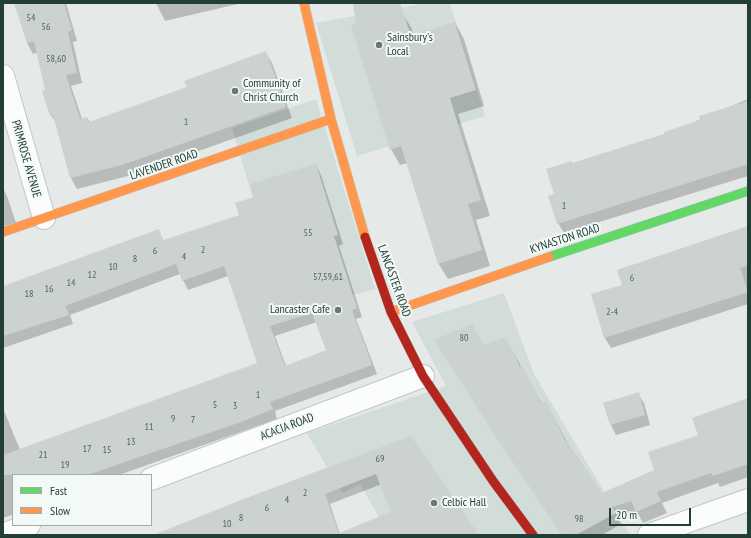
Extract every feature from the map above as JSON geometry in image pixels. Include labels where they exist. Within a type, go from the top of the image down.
[{"type":"street","name":"LANCASTER ROAD","points":[[304,3],[331,119],[358,217],[391,312],[423,376],[493,481],[533,535]]},
{"type":"street","name":"PRIMROSE AVENUE","points":[[3,76],[44,218]]},
{"type":"street","name":"LAVENDER ROAD","points":[[3,232],[331,119]]},
{"type":"street","name":"KYNASTON ROAD","points":[[391,312],[545,258],[748,191]]},
{"type":"street","name":"ACACIA ROAD","points":[[152,479],[423,376]]},
{"type":"street","points":[[649,535],[748,500]]},
{"type":"street","points":[[3,535],[26,526]]},
{"type":"shaded area","points":[[426,3],[450,3],[485,116],[357,156],[316,23]]},
{"type":"shaded area","points":[[316,99],[375,289],[287,313],[232,128]]},
{"type":"shaded area","points":[[504,293],[534,374],[630,535],[389,535],[360,484],[342,493],[307,433],[446,386],[412,322]]},
{"type":"building","points":[[14,3],[64,3],[72,30],[68,32],[77,73],[66,75],[80,119],[87,117],[89,122],[187,87],[184,81],[266,51],[286,107],[122,165],[70,178],[53,115],[50,116],[42,91],[45,90],[34,41],[27,43]]},
{"type":"building","points":[[353,3],[400,3],[411,36],[455,22],[476,90],[450,98],[481,200],[468,204],[482,250],[438,264],[401,146],[390,150],[351,25],[356,24]]},
{"type":"building","points":[[748,101],[748,164],[557,224],[548,196],[554,194],[546,169],[571,161],[572,163],[664,134],[664,132],[700,120],[699,116]]},
{"type":"building","points":[[316,164],[338,235],[334,236],[357,308],[352,310],[372,365],[270,402],[273,409],[241,422],[90,474],[3,475],[3,455],[257,363],[224,266],[182,281],[176,264],[65,306],[69,315],[3,336],[3,286],[159,229],[163,240],[239,215],[235,203],[254,197],[250,184]],"holes":[[[312,313],[326,350],[285,366],[270,326]]]},
{"type":"building","points":[[748,226],[748,265],[740,268],[748,292],[604,338],[591,294],[622,285],[617,270]]},
{"type":"building","points":[[472,324],[484,345],[506,337],[520,367],[522,366],[541,403],[546,401],[565,440],[602,493],[654,470],[648,452],[698,435],[692,418],[748,398],[748,464],[713,476],[711,473],[657,492],[661,501],[636,512],[631,501],[612,507],[616,513],[576,535],[562,535],[500,443],[434,340]]},
{"type":"building","points":[[639,392],[645,415],[610,425],[603,403]]},
{"type":"building","points":[[411,436],[479,535],[158,535],[158,533]],"holes":[[[376,474],[391,512],[339,533],[325,494]]]},
{"type":"traffic: fast","points":[[549,257],[748,191]]},
{"type":"traffic: slow","points":[[304,3],[331,119],[365,237]]},
{"type":"traffic: slow","points":[[3,232],[331,119]]},
{"type":"traffic: slow","points":[[391,312],[549,257]]},
{"type":"traffic: jam","points":[[365,237],[391,312],[423,376],[493,481],[533,535]]},
{"type":"place","name":"Sainsbury's Local","points":[[379,45]]},
{"type":"place","name":"Community of Christ Church","points":[[235,91]]},
{"type":"place","name":"Lancaster Cafe","points":[[338,310]]},
{"type":"place","name":"Celbic Hall","points":[[434,503]]}]
